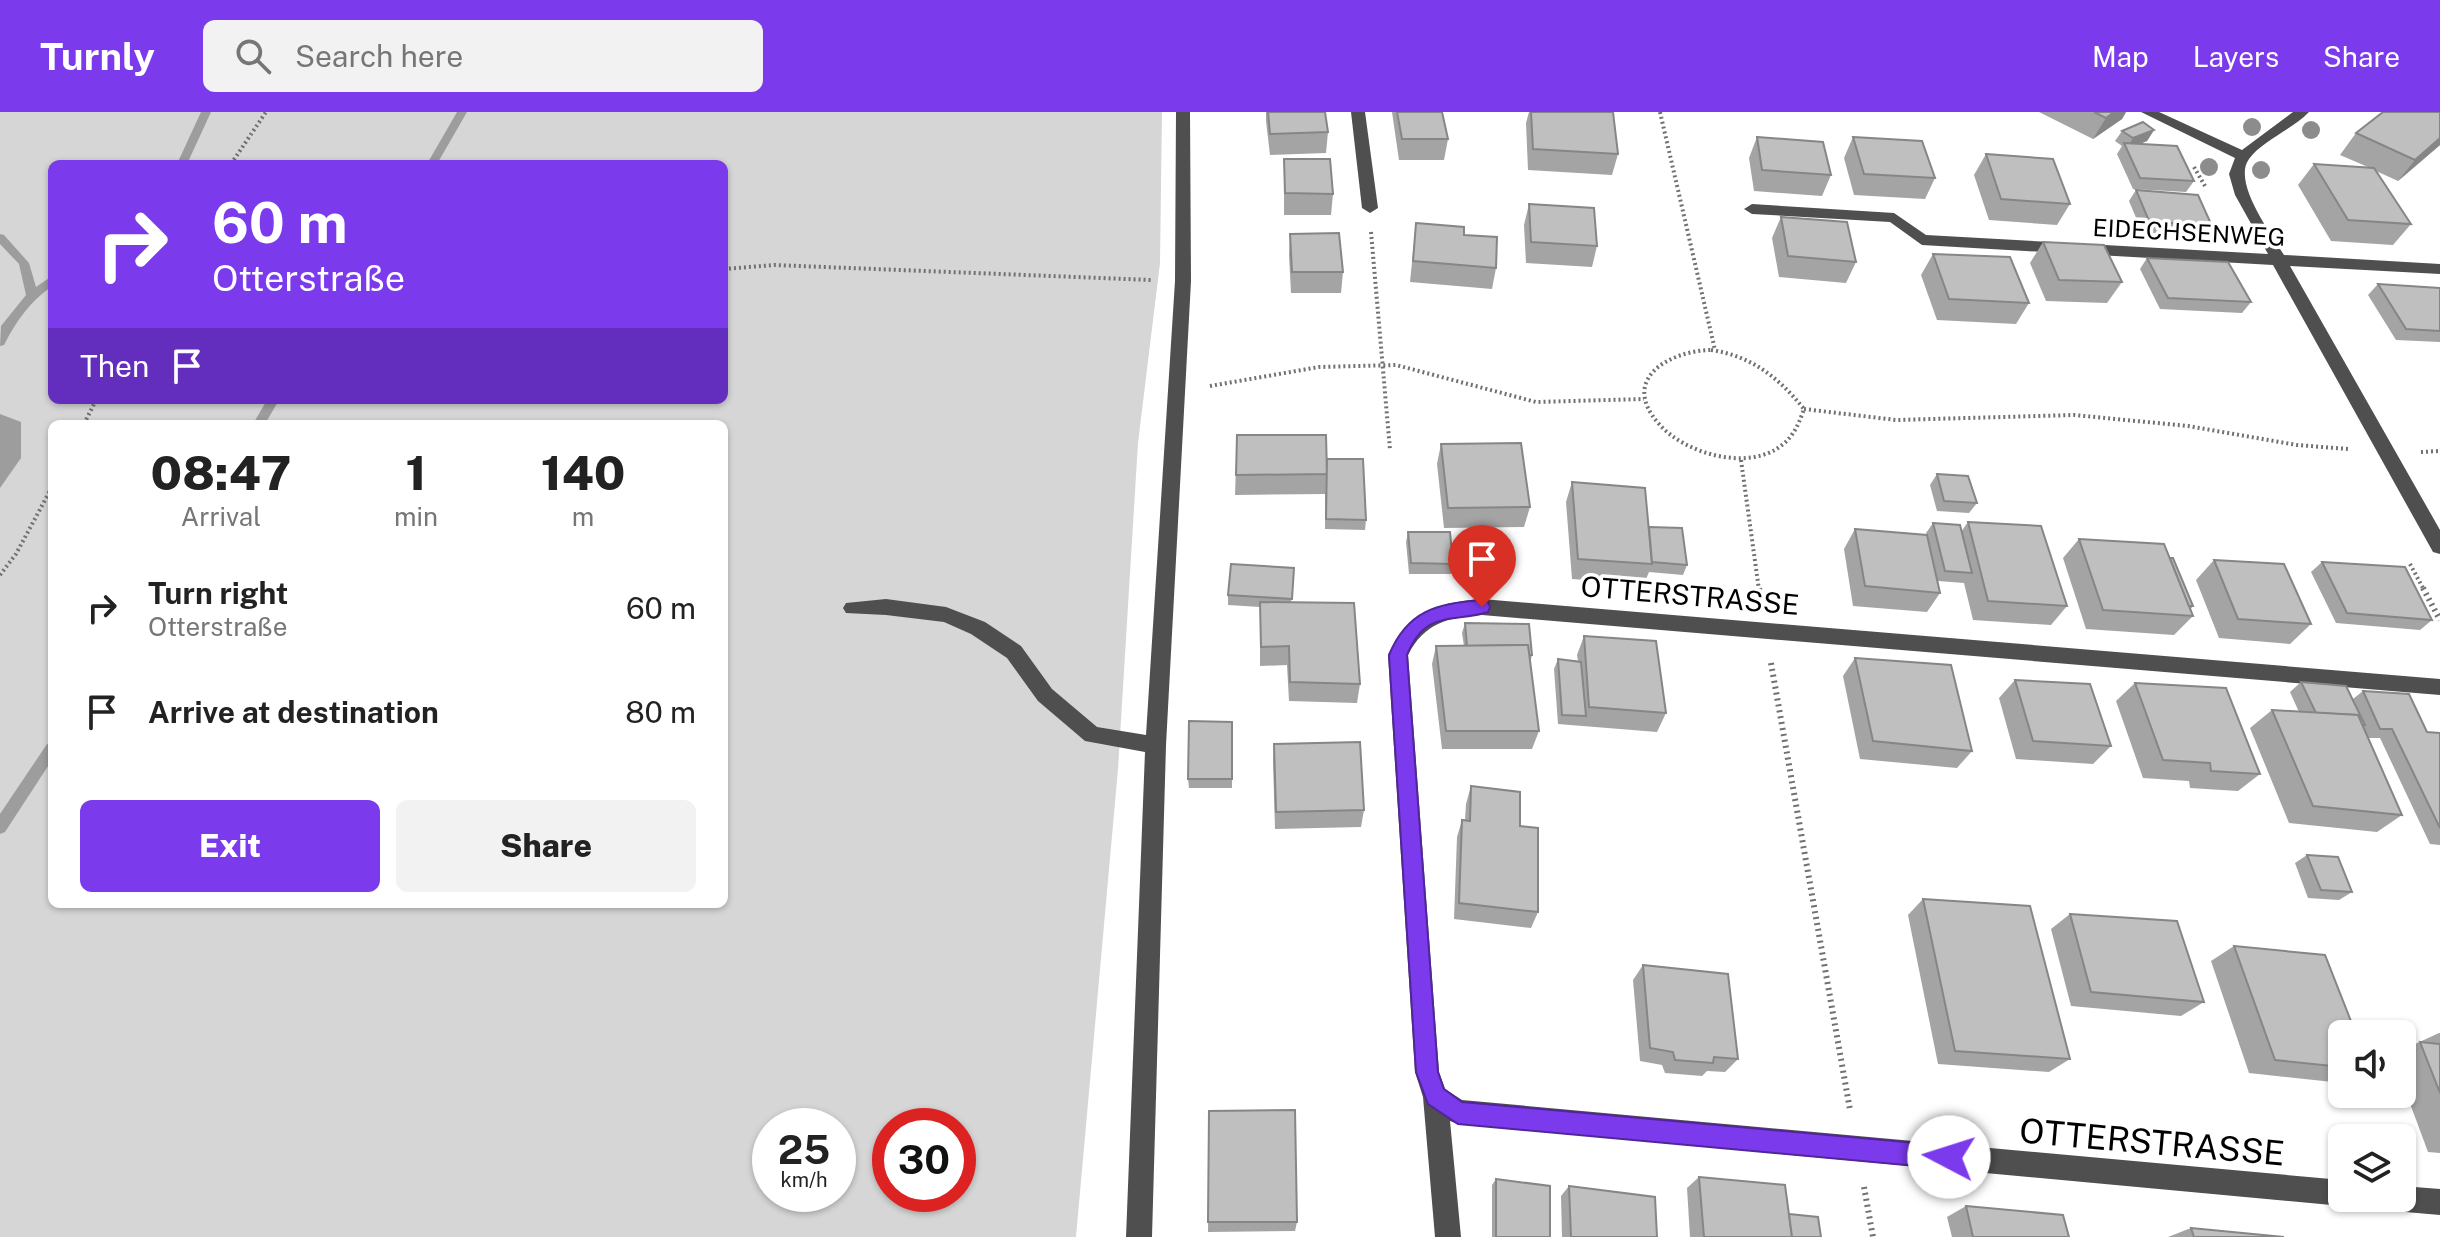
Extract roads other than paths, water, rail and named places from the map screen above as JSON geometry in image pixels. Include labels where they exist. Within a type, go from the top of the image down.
[{"type":"street","points":[[1139,1237],[1156,745],[1183,281],[1183,112]]},
{"type":"street","points":[[1358,112],[1370,208]]},
{"type":"street","points":[[2148,112],[2243,156]]},
{"type":"street","points":[[2302,112],[2243,156],[2236,174],[2242,195],[2440,547]]},
{"type":"street","name":"EIDECHSENWEG","points":[[1752,209],[1894,218],[1922,240],[2440,269]]},
{"type":"street","points":[[853,608],[886,607],[946,615],[978,628],[1014,652],[1045,695],[1092,735],[1156,745]]},
{"type":"street","name":"OTTERSTRASSE","points":[[1448,1237],[1435,1097],[1427,1072],[1398,655],[1404,642],[1423,620],[1448,609],[1482,607],[2440,687]]},
{"type":"street","name":"OTTERSTRASSE","points":[[1435,1097],[1458,1112],[2328,1192]]},
{"type":"street","points":[[2416,1200],[2440,1202]]},
{"type":"waterway","points":[[184,160],[206,112]]},
{"type":"waterway","points":[[434,160],[462,112]]},
{"type":"waterway","points":[[0,237],[24,263],[32,295]]},
{"type":"waterway","points":[[32,295],[48,283]]},
{"type":"waterway","points":[[0,342],[7,326],[32,295]]},
{"type":"waterway","points":[[261,420],[271,404]]},
{"type":"waterway","points":[[0,827],[48,754]]}]
